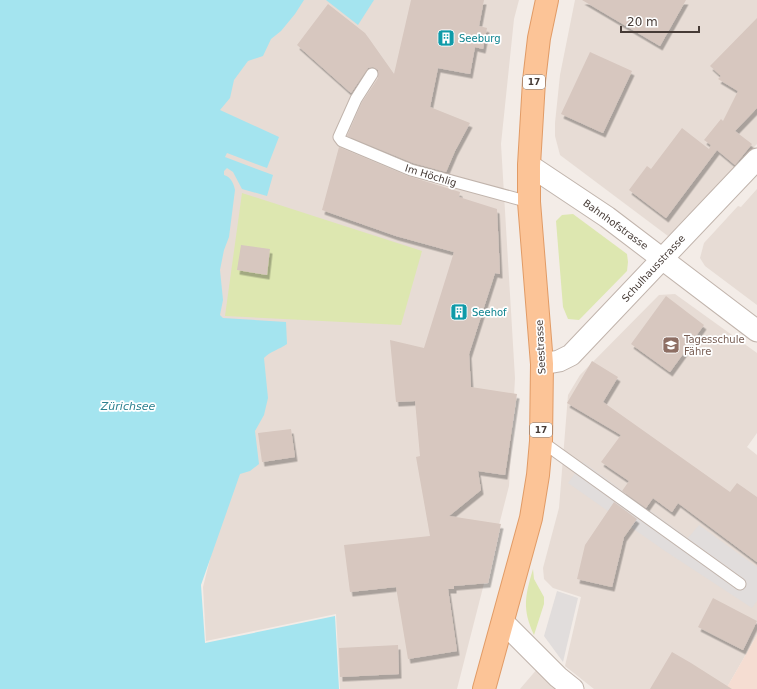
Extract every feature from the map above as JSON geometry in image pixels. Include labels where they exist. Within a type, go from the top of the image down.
[{"type":"main road","name":"Seestrasse","points":[[484,689],[530,518],[538,475],[541,441],[542,364],[529,202],[529,165],[534,81],[539,38],[547,0]]},
{"type":"street","name":"Schulhausstrasse","points":[[542,364],[559,361],[571,355],[757,159]]},
{"type":"street","name":"Bahnhofstrasse","points":[[529,165],[607,217],[757,331]]},
{"type":"street","points":[[503,622],[558,677],[573,689]]},
{"type":"lane","name":"Im Höchlig","points":[[372,74],[356,99],[339,137],[342,141],[411,170],[529,202]]},
{"type":"lane","points":[[541,441],[740,584]]},
{"type":"shaded area","points":[[280,0],[519,0],[514,19],[501,144],[515,378],[509,486],[457,689],[340,689],[336,614],[206,641],[203,587],[268,328],[216,320],[218,84]]},
{"type":"shaded area","points":[[575,0],[757,0],[757,144],[668,236],[560,155],[555,136],[555,123],[560,75]]},
{"type":"shaded area","points":[[757,189],[757,305],[705,266],[700,258],[704,243],[738,206],[741,207]]},
{"type":"shaded area","points":[[675,294],[757,353],[757,433],[747,447],[757,455],[757,635],[726,689],[594,689],[565,666],[581,597],[553,588],[544,579],[543,568],[559,508],[568,395],[580,375],[659,295]]},
{"type":"shaded area","points":[[583,462],[688,538],[699,525],[757,567],[757,601],[752,608],[665,551],[568,483]]},
{"type":"shaded area","points":[[557,591],[578,598],[563,662],[544,636]]},
{"type":"shaded area","points":[[757,635],[757,689],[726,689]]},
{"type":"shaded area","points":[[538,668],[560,689],[520,689]]},
{"type":"green space","points":[[242,193],[422,251],[401,325],[225,316]]},
{"type":"green space","points":[[573,214],[627,254],[628,262],[627,271],[579,320],[568,319],[563,307],[556,221],[562,215]]},
{"type":"green space","points":[[533,569],[534,579],[544,597],[544,604],[534,635],[526,610],[528,587]]},
{"type":"water","name":"Zürichsee","points":[[0,0],[304,0],[281,31],[271,39],[263,56],[248,61],[234,80],[230,98],[220,110],[279,137],[267,168],[227,153],[225,157],[273,175],[267,196],[242,189],[233,172],[227,168],[224,171],[224,175],[229,177],[232,181],[235,190],[229,237],[224,250],[220,270],[223,300],[220,315],[223,318],[286,322],[287,344],[264,358],[268,398],[264,415],[255,431],[259,464],[250,471],[240,474],[201,585],[205,643],[335,616],[339,689],[0,689]]},
{"type":"water","points":[[326,0],[374,0],[358,25]]},
{"type":"building","points":[[411,0],[484,0],[479,26],[487,28],[483,49],[475,47],[470,74],[438,68],[430,107],[470,123],[446,172],[413,163],[347,136],[362,102],[378,78],[378,70],[373,67],[368,68],[351,93],[297,45],[328,4],[365,33],[394,74]]},
{"type":"building","points":[[582,0],[686,0],[660,46]]},
{"type":"building","points":[[757,18],[757,108],[735,131],[752,144],[735,165],[717,150],[666,218],[629,190],[647,166],[651,169],[682,128],[709,149],[711,145],[704,140],[721,119],[723,121],[738,91],[718,79],[721,76],[710,66]]},
{"type":"building","points":[[590,52],[632,71],[603,133],[561,114]]},
{"type":"building","points":[[339,147],[408,176],[460,192],[459,197],[497,209],[500,274],[495,273],[469,354],[471,387],[517,394],[505,475],[478,471],[481,490],[449,516],[501,524],[488,583],[454,586],[454,589],[448,589],[457,651],[408,659],[396,587],[350,592],[344,545],[430,536],[416,457],[420,456],[415,401],[396,402],[390,340],[424,348],[454,252],[396,236],[322,210]]},
{"type":"building","points":[[241,245],[270,249],[267,275],[237,270]]},
{"type":"building","points":[[666,296],[704,325],[670,372],[631,344]]},
{"type":"building","points":[[592,361],[618,377],[603,402],[730,492],[737,483],[757,497],[757,562],[678,503],[672,512],[653,498],[646,508],[622,491],[629,481],[601,462],[621,435],[567,403]]},
{"type":"building","points":[[291,429],[295,457],[262,462],[258,433]]},
{"type":"building","points":[[614,502],[637,519],[624,537],[612,587],[577,579],[585,545]]},
{"type":"building","points":[[713,598],[757,621],[743,650],[698,627]]},
{"type":"building","points":[[398,645],[399,674],[340,677],[339,648]]},
{"type":"building","points":[[672,652],[691,663],[732,689],[650,689]]},
{"type":"place","name":"Seeburg","points":[[446,38]]},
{"type":"place","name":"Seehof","points":[[459,312]]},
{"type":"place","name":"Tagesschule Fähre","points":[[671,345]]}]
